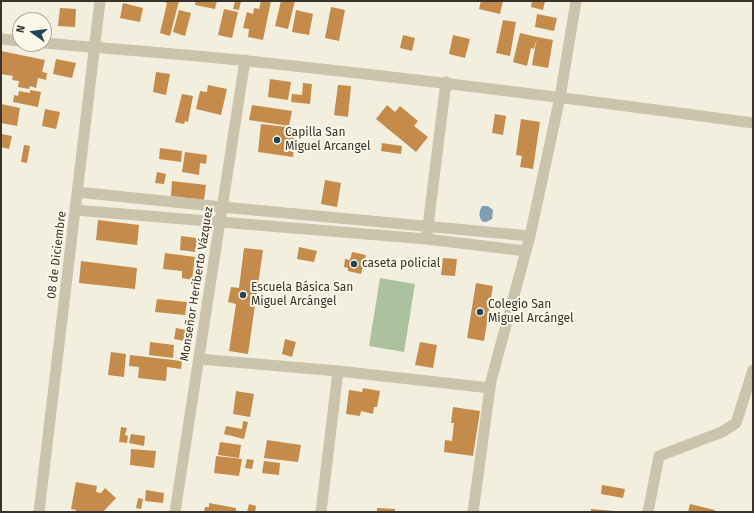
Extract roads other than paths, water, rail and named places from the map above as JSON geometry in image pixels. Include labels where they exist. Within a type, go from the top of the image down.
[{"type":"street","name":"08 de Diciembre","points":[[39,512],[100,1]]},
{"type":"street","points":[[473,512],[490,388],[530,236],[560,96],[576,1]]},
{"type":"street","points":[[1,39],[12,40]]},
{"type":"street","points":[[52,44],[245,60],[446,82],[560,96],[753,123]]},
{"type":"street","name":"Monseñor Heriberto Vázquez","points":[[176,512],[245,60]]},
{"type":"street","points":[[426,239],[446,82]]},
{"type":"street","points":[[77,192],[222,208],[530,236]]},
{"type":"street","points":[[75,210],[426,239],[526,250]]},
{"type":"street","points":[[199,359],[338,371],[490,388]]},
{"type":"street","points":[[648,512],[659,456],[722,432],[736,422],[753,370]]},
{"type":"street","points":[[321,512],[338,371]]},
{"type":"water","points":[[482,206],[488,206],[493,210],[492,219],[486,222],[481,220],[480,216]]},
{"type":"place","name":"Capilla San Miguel Arcangel","points":[[277,140]]},
{"type":"place","name":"caseta policial","points":[[354,264]]},
{"type":"place","name":"Escuela Básica San Miguel Arcángel","points":[[243,295]]},
{"type":"place","name":"Colegio San Miguel Arcángel","points":[[480,312]]}]
